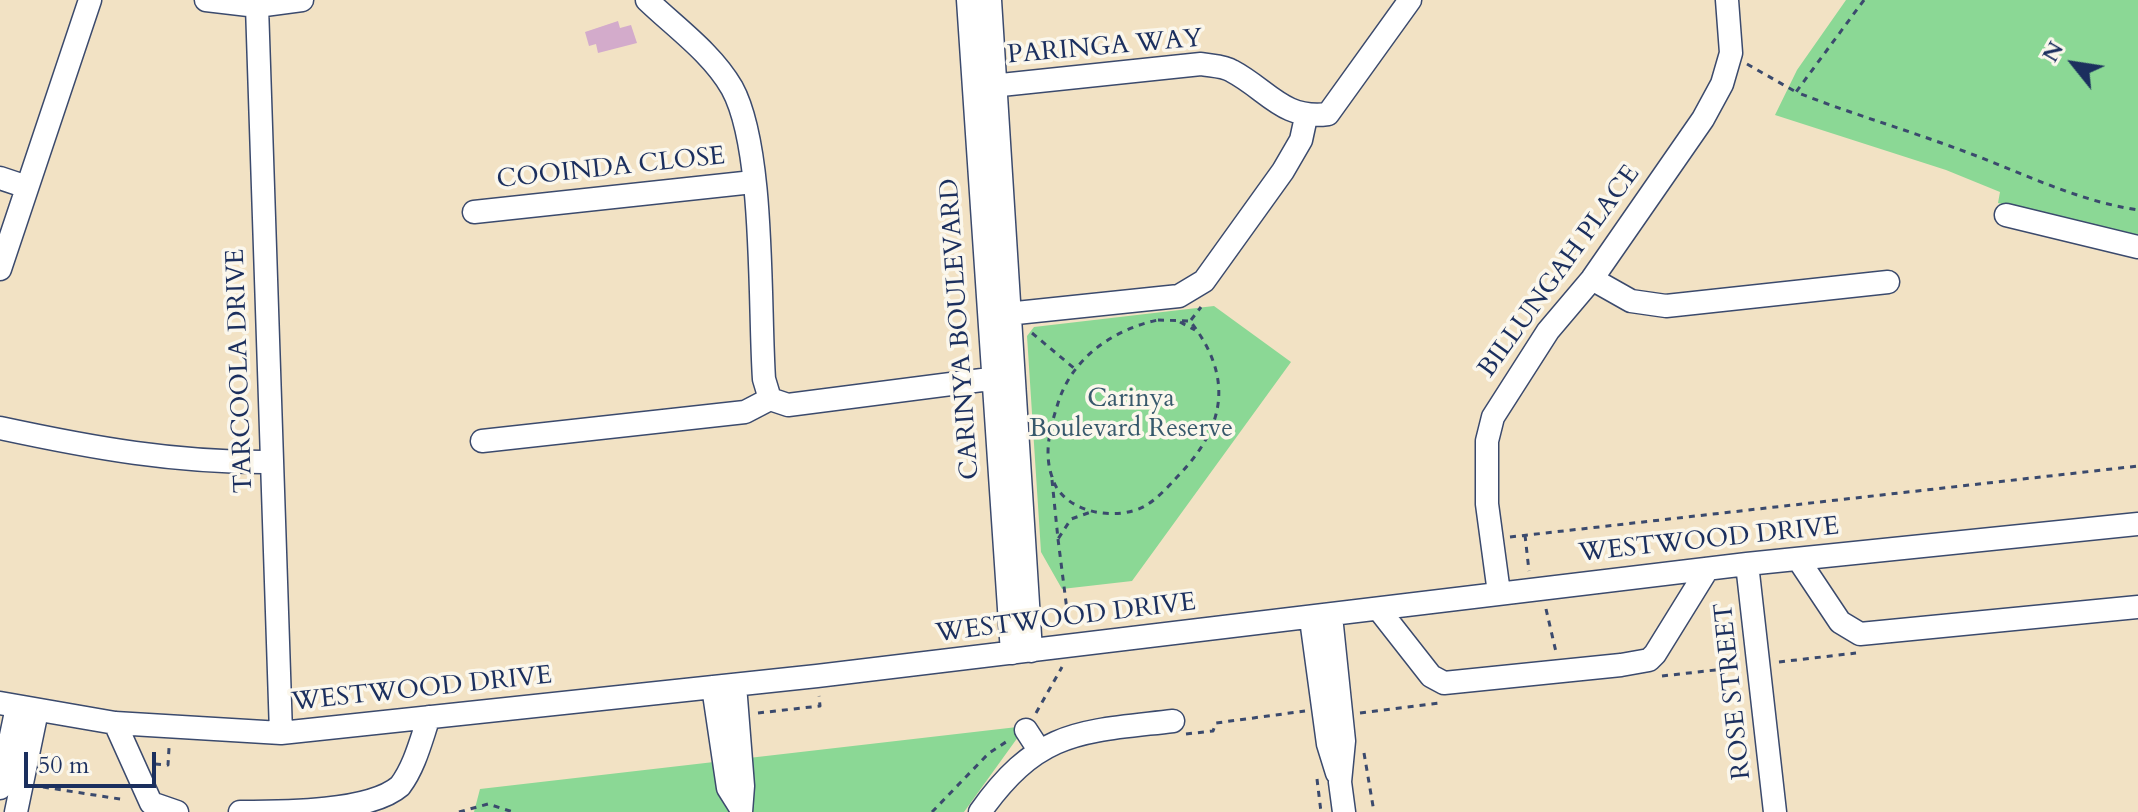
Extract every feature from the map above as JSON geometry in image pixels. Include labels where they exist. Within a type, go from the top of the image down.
[{"type":"street","points":[[0,269],[90,0]]},
{"type":"street","points":[[206,0],[257,6],[302,0]]},
{"type":"street","points":[[647,0],[695,44],[731,85],[745,117],[753,182],[764,379],[770,399]]},
{"type":"street","points":[[1007,319],[1179,296],[1204,281],[1283,171],[1301,140],[1306,117],[1328,114],[1410,0]]},
{"type":"street","name":"BILLUNGAH PLACE","points":[[1499,593],[1487,504],[1487,441],[1493,417],[1548,331],[1592,279],[1703,119],[1722,84],[1731,53],[1727,0]]},
{"type":"street","name":"CARINYA BOULEVARD","points":[[980,5],[991,205],[1007,319],[1003,378],[1022,652]]},
{"type":"street","name":"TARCOOLA DRIVE","points":[[257,6],[281,733]]},
{"type":"street","name":"PARINGA WAY","points":[[983,87],[1201,64],[1230,69],[1280,105],[1306,117]]},
{"type":"street","points":[[0,178],[27,187]]},
{"type":"street","name":"COOINDA CLOSE","points":[[474,212],[753,182]]},
{"type":"street","points":[[2006,215],[2138,247]]},
{"type":"street","points":[[1592,279],[1631,301],[1666,306],[1888,282]]},
{"type":"street","points":[[482,441],[745,412],[770,399],[788,405],[1003,378]]},
{"type":"street","points":[[0,428],[120,454],[219,462],[272,462]]},
{"type":"street","name":"WESTWOOD DRIVE","points":[[18,707],[115,723],[281,733],[1321,618],[1499,593],[1747,564],[2138,524]]},
{"type":"street","points":[[1798,559],[1840,622],[1860,634],[2138,607]]},
{"type":"street","name":"ROSE STREET","points":[[1747,564],[1775,812]]},
{"type":"street","points":[[1380,611],[1431,676],[1444,683],[1621,665],[1649,660],[1655,654],[1707,570]]},
{"type":"street","points":[[1321,618],[1344,741],[1340,782],[1344,812]]},
{"type":"street","points":[[724,686],[743,786],[740,810]]},
{"type":"street","points":[[0,788],[18,707]]},
{"type":"street","points":[[16,812],[18,707]]},
{"type":"street","points":[[240,812],[353,812],[380,804],[400,786],[417,752],[429,717]]},
{"type":"street","points":[[980,812],[1014,769],[1061,738],[1082,732],[1173,721]]},
{"type":"street","points":[[115,723],[151,803],[177,812]]},
{"type":"street","points":[[1026,730],[1039,750]]},
{"type":"path","points":[[1796,92],[1864,0]]},
{"type":"path","points":[[1731,53],[1777,84],[1796,92],[1958,149],[2047,187],[2100,204],[2138,210]]},
{"type":"path","points":[[1007,319],[1075,369]]},
{"type":"path","points":[[932,812],[989,753],[1026,730],[1053,687],[1071,646],[1047,449],[1052,420],[1062,391],[1075,369],[1102,342],[1135,325],[1190,321],[1211,348],[1219,382],[1216,420],[1196,457],[1145,506],[1118,513],[1091,512],[1071,519],[1058,539]]},
{"type":"path","points":[[1502,538],[2138,466]]},
{"type":"path","points":[[1052,480],[1069,499],[1091,512]]},
{"type":"path","points":[[1525,535],[1529,571]]},
{"type":"path","points":[[1546,606],[1558,664]]},
{"type":"path","points":[[1780,670],[1786,661]]},
{"type":"path","points":[[751,714],[820,706],[817,676]]},
{"type":"path","points":[[37,786],[136,802]]},
{"type":"path","points":[[459,812],[488,804],[513,812]]},
{"type":"green space","points":[[1846,0],[2138,0],[2138,239],[1998,203],[2000,192],[1946,170],[1775,115],[1797,70]]},
{"type":"green space","name":"Carinya Boulevard Reserve","points":[[1214,306],[1291,362],[1132,581],[1062,589],[1041,552],[1027,336],[1034,327]]},
{"type":"green space","points":[[1026,726],[964,812],[474,812],[480,789]]},
{"type":"building","points":[[618,21],[620,28],[631,25],[637,43],[598,53],[596,44],[589,46],[585,32]]}]
